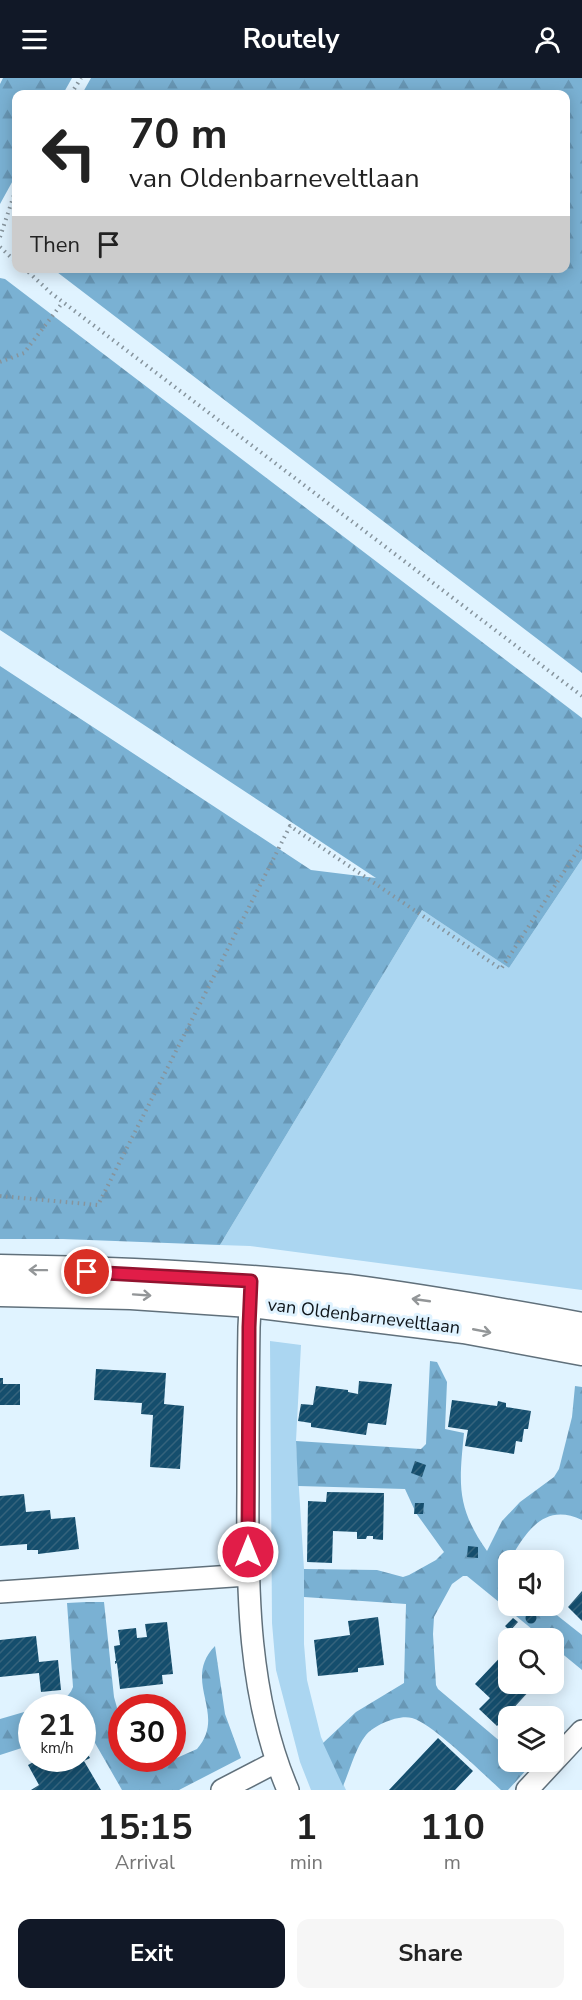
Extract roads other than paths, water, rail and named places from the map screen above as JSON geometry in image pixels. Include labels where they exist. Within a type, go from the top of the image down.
[{"type":"main road","name":"van Oldenbarneveltlaan","points":[[0,1270],[131,1273],[464,1328],[582,1350]]},
{"type":"main road","name":"van Oldenbarneveltlaan","points":[[0,1291],[131,1294],[349,1290],[582,1328]]},
{"type":"street","points":[[251,1292],[248,1575],[260,1701],[276,1762],[288,1790]]},
{"type":"street","points":[[0,1592],[248,1575]]},
{"type":"street","points":[[527,1790],[582,1731]]},
{"type":"street","points":[[222,1790],[276,1762]]}]
